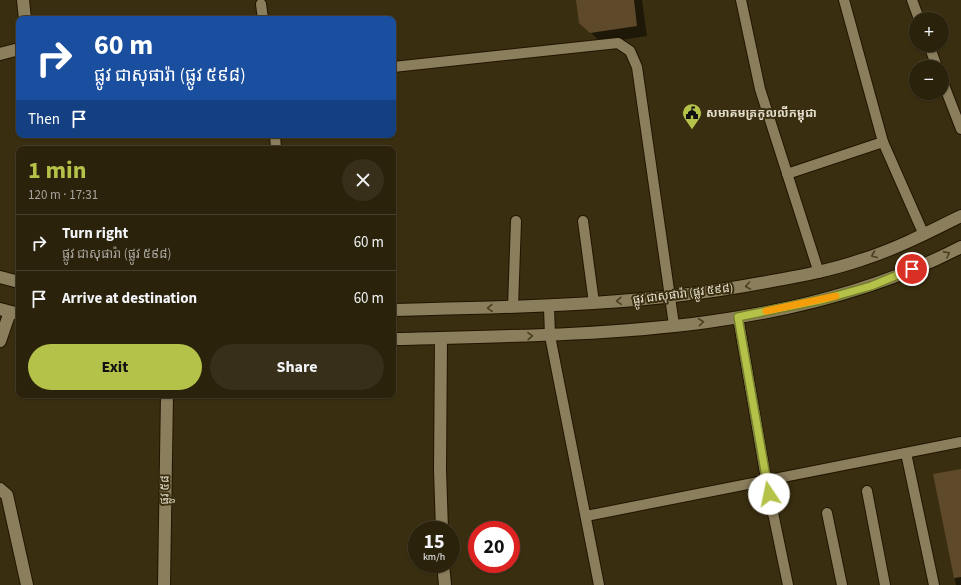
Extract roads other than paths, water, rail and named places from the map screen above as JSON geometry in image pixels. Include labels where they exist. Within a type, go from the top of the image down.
[{"type":"main road","points":[[22,0],[25,16]]},
{"type":"main road","points":[[0,54],[16,50]]},
{"type":"main road","name":"ផ្លូវ ជាសុផារ៉ា (ផ្លូវ ៥៩៨)","points":[[396,310],[549,306],[669,298],[728,289],[819,273],[862,260],[924,235],[961,216]]},
{"type":"main road","points":[[396,339],[550,336],[674,325],[738,317],[825,299],[871,286],[939,258],[961,246]]},
{"type":"main road","points":[[0,277],[16,281]]},
{"type":"main road","points":[[0,341],[10,311]]},
{"type":"main road","points":[[441,338],[440,470],[442,521]]},
{"type":"main road","name":"ផ្លូវ ៥៨","points":[[164,585],[167,398]]},
{"type":"main road","points":[[0,489],[7,494],[27,585]]},
{"type":"main road","points":[[444,573],[445,585]]},
{"type":"lane","points":[[742,0],[760,89],[819,273]]},
{"type":"lane","points":[[844,0],[883,142],[924,235]]},
{"type":"lane","points":[[912,0],[916,12]]},
{"type":"lane","points":[[261,4],[263,16]]},
{"type":"lane","points":[[396,67],[618,43],[630,52],[637,67],[674,325]]},
{"type":"lane","points":[[949,98],[961,129]]},
{"type":"lane","points":[[787,174],[883,142]]},
{"type":"lane","points":[[513,307],[516,221]]},
{"type":"lane","points":[[583,221],[594,303]]},
{"type":"lane","points":[[549,306],[550,336],[599,585]]},
{"type":"lane","points":[[738,317],[766,479],[788,585]]},
{"type":"lane","points":[[586,516],[766,479],[961,442]]},
{"type":"lane","points":[[906,453],[934,585]]},
{"type":"lane","points":[[867,491],[885,585]]},
{"type":"lane","points":[[827,513],[842,585]]},
{"type":"place","name":"សមាគមត្រកូលលីកម្ពុជា","points":[[692,130]]}]
